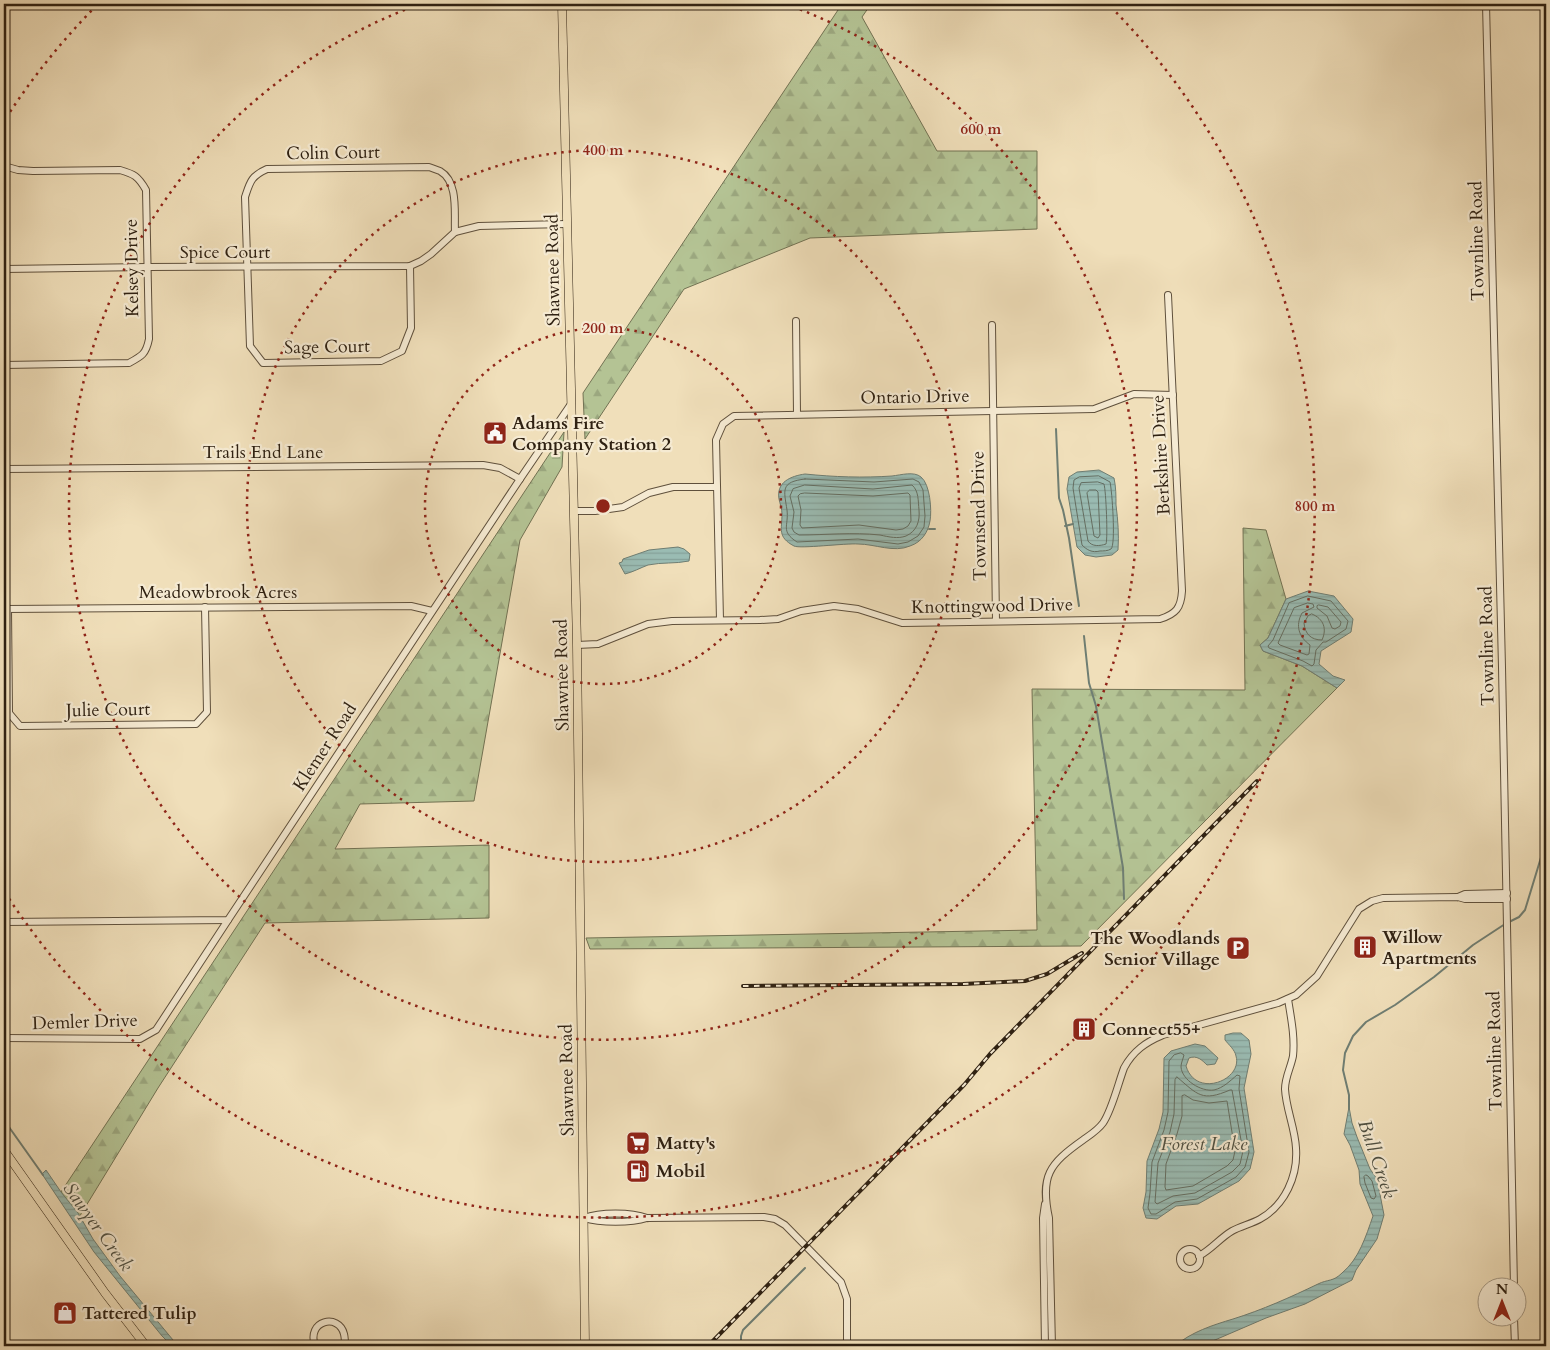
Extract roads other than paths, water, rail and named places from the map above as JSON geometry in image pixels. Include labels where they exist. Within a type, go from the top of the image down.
[{"type":"main road","name":"Shawnee Road","points":[[562,4],[574,511],[585,1346]]},
{"type":"main road","points":[[4,1150],[7,1161],[146,1346]]},
{"type":"street","name":"Townline Road","points":[[1486,4],[1507,896],[1514,1278]]},
{"type":"street","name":"Kelsey Drive","points":[[4,166],[18,170],[120,170],[132,173],[140,180],[146,190],[149,339],[147,350],[140,358],[129,363],[4,365]]},
{"type":"street","name":"Colin Court","points":[[247,267],[244,197],[249,183],[256,174],[267,169],[429,167],[442,172],[454,194],[454,232]]},
{"type":"street","points":[[454,232],[479,226],[567,224]]},
{"type":"street","name":"Spice Court","points":[[4,269],[410,266],[431,254],[454,232]]},
{"type":"street","name":"Sage Court","points":[[247,267],[250,346],[263,363],[381,361],[402,351],[411,328],[410,266]]},
{"type":"street","name":"Berkshire Drive","points":[[1168,295],[1182,591],[1181,600],[1175,612]]},
{"type":"street","points":[[796,321],[796,414]]},
{"type":"street","name":"Townsend Drive","points":[[992,325],[996,621]]},
{"type":"street","name":"Ontario Drive","points":[[720,620],[716,440],[723,424],[734,416],[1094,409],[1134,394],[1173,395]]},
{"type":"street","name":"Klemer Road","points":[[228,920],[571,404]]},
{"type":"street","name":"Trails End Lane","points":[[4,469],[484,465],[500,468],[520,479]]},
{"type":"street","points":[[574,511],[595,511],[622,507],[649,493],[673,487],[717,487]]},
{"type":"street","name":"Meadowbrook Acres","points":[[6,609],[411,606],[432,611]]},
{"type":"street","name":"Knottingwood Drive","points":[[576,645],[607,642],[648,624],[672,621],[760,620],[834,606],[858,609],[902,623],[1160,619],[1175,612]]},
{"type":"street","name":"Julie Court","points":[[6,609],[9,713],[20,726],[29,726],[196,724],[207,712],[204,608]]},
{"type":"street","points":[[1046,1346],[1043,1218],[1047,1179],[1055,1162],[1103,1123],[1109,1113],[1124,1068],[1137,1050],[1149,1041],[1164,1034],[1288,999],[1307,986],[1317,976],[1354,916],[1372,900],[1383,898],[1458,897],[1465,899],[1507,896]]},
{"type":"street","points":[[4,922],[228,920]]},
{"type":"street","name":"Demler Drive","points":[[4,1038],[140,1039],[156,1030],[228,920]]},
{"type":"street","points":[[1200,1256],[1210,1251],[1231,1231],[1259,1220],[1269,1213],[1286,1193],[1290,1185],[1295,1169],[1296,1152],[1295,1137],[1285,1088],[1294,1041],[1288,999]]},
{"type":"street","points":[[1046,1203],[1049,1218],[1052,1346]]},
{"type":"street","points":[[584,1218],[594,1214],[639,1215],[647,1218],[764,1217],[781,1222],[838,1278],[844,1287],[848,1299],[847,1346]]},
{"type":"street","points":[[315,1346],[312,1339],[314,1330],[327,1321],[336,1324],[344,1332],[345,1346]]},
{"type":"street","points":[[1514,1328],[1515,1346]]},
{"type":"water","points":[[1099,470],[1114,478],[1118,522],[1118,550],[1112,555],[1096,557],[1085,555],[1077,547],[1067,489],[1069,477],[1077,472]]},
{"type":"water","points":[[805,474],[859,477],[918,475],[924,480],[930,498],[931,516],[928,529],[918,542],[898,549],[864,544],[794,546],[783,536],[779,493],[782,484],[790,478]]},
{"type":"water","points":[[678,547],[690,554],[689,561],[648,565],[625,574],[619,563],[623,559],[649,550]]},
{"type":"water","points":[[1308,591],[1334,596],[1353,619],[1351,632],[1321,651],[1319,664],[1333,676],[1345,680],[1337,688],[1302,666],[1263,651],[1260,645],[1268,638],[1286,599]]},
{"type":"water","name":"Forest Lake","points":[[1241,1033],[1249,1040],[1251,1054],[1244,1088],[1254,1152],[1250,1169],[1239,1181],[1198,1204],[1176,1206],[1157,1219],[1146,1218],[1143,1208],[1146,1192],[1147,1161],[1163,1112],[1164,1058],[1171,1051],[1195,1044],[1205,1046],[1218,1058],[1215,1064],[1207,1065],[1199,1058],[1192,1057],[1189,1058],[1186,1066],[1191,1076],[1199,1082],[1208,1084],[1217,1082],[1233,1072],[1236,1065],[1236,1056],[1225,1040],[1225,1035]]},
{"type":"water","points":[[1349,1107],[1357,1137],[1370,1169],[1377,1179],[1384,1215],[1377,1239],[1356,1270],[1352,1280],[1305,1304],[1266,1318],[1201,1346],[1175,1346],[1202,1330],[1266,1307],[1322,1282],[1336,1278],[1353,1261],[1361,1247],[1373,1216],[1360,1184],[1359,1170],[1344,1134]]},
{"type":"water","points":[[46,1170],[78,1213],[93,1239],[120,1276],[178,1346],[172,1346],[162,1336],[94,1252],[42,1174]]},
{"type":"waterway","points":[[1056,429],[1059,498],[1069,538],[1079,606]]},
{"type":"waterway","points":[[1065,526],[1073,524]]},
{"type":"waterway","points":[[929,529],[935,529]]},
{"type":"waterway","points":[[1084,636],[1089,683],[1096,706],[1123,868],[1124,899]]},
{"type":"waterway","name":"Bull Creek","points":[[1509,922],[1519,917],[1525,910],[1546,841]]},
{"type":"waterway","name":"Bull Creek","points":[[1349,1109],[1349,1095],[1343,1070],[1345,1053],[1353,1036],[1366,1022],[1395,1005],[1434,977],[1473,945],[1505,924]]},
{"type":"waterway","name":"Sawyer Creek","points":[[4,1120],[43,1175]]},
{"type":"waterway","points":[[741,1346],[743,1330],[805,1268]]},
{"type":"railway","points":[[708,1346],[964,1085],[990,1054],[1257,781]]},
{"type":"railway","points":[[743,986],[963,984],[1025,981],[1047,974],[1082,953]]},
{"type":"place","name":"Adams Fire Company Station 2","points":[[495,433]]},
{"type":"place","name":"Willow Apartments","points":[[1365,947]]},
{"type":"place","name":"The Woodlands Senior Village","points":[[1238,948]]},
{"type":"place","name":"Connect55+","points":[[1084,1029]]},
{"type":"place","name":"Matty's","points":[[638,1143]]},
{"type":"place","name":"Mobil","points":[[638,1171]]},
{"type":"place","name":"Tattered Tulip","points":[[65,1313]]}]
